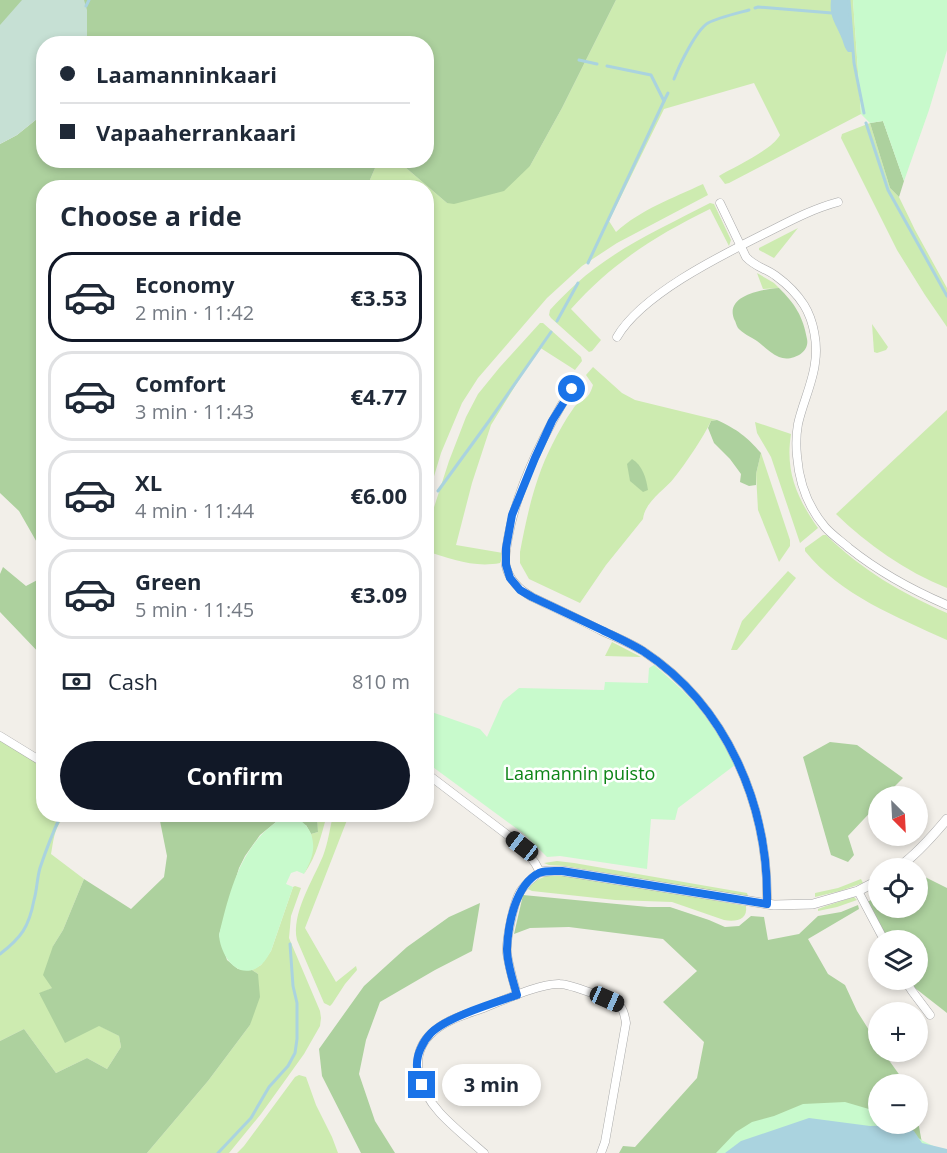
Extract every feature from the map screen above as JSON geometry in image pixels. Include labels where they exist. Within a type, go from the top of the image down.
[{"type":"street","points":[[617,337],[631,318],[664,291],[695,272],[817,207],[838,202]]},
{"type":"street","points":[[720,203],[746,257],[752,264],[775,275],[792,289],[805,306],[811,321],[815,363],[798,426],[796,445],[800,479],[812,508],[825,527],[865,561],[886,575],[947,605]]},
{"type":"street","points":[[572,389],[552,421],[512,515],[506,548],[506,565],[510,578],[520,590],[532,597],[633,646],[657,661],[687,688],[712,717],[743,771],[753,799],[764,847],[768,886],[767,904]]},
{"type":"street","points":[[0,735],[36,758]]},
{"type":"street","points":[[434,779],[522,846],[536,863],[540,872]]},
{"type":"street","points":[[912,858],[947,819]]},
{"type":"street","points":[[517,995],[507,950],[510,926],[520,892],[540,872],[562,871],[767,904],[813,904],[858,891],[868,886]]},
{"type":"street","points":[[858,891],[879,930]]},
{"type":"street","points":[[484,1153],[441,1115],[422,1085],[417,1068],[422,1045],[431,1033],[445,1023],[540,987],[560,984],[619,1004],[625,1017],[626,1023],[605,1142],[601,1153]]},
{"type":"street","points":[[911,990],[930,1015]]},
{"type":"green space","points":[[0,0],[616,0],[530,166],[504,191],[454,204],[447,203],[434,192],[434,180],[420,180],[406,168],[434,168],[434,36],[74,36],[73,21],[0,48]]},
{"type":"green space","points":[[22,0],[84,0],[87,10],[87,36],[36,36],[36,120],[17,135],[0,144],[0,25]]},
{"type":"green space","points":[[616,0],[853,0],[861,114],[725,184],[719,176],[761,152],[776,141],[780,135],[754,83],[664,109],[609,221],[616,232],[646,211],[703,184],[708,195],[617,243],[582,266],[547,298],[478,378],[462,403],[434,476],[434,192],[447,203],[530,166]]},
{"type":"green space","points":[[853,0],[947,0],[947,50],[904,181],[883,121],[870,123],[861,114]]},
{"type":"green space","points":[[36,120],[36,168],[375,168],[370,180],[36,180],[36,541],[19,511],[0,493],[0,144],[17,135]]},
{"type":"green space","points":[[883,121],[904,181],[899,197],[890,188],[870,123]]},
{"type":"green space","points":[[870,123],[890,188],[899,197],[947,288],[947,327],[897,250],[841,138],[842,134]]},
{"type":"green space","points":[[375,168],[406,168],[420,180],[370,180]]},
{"type":"green space","points":[[710,203],[714,204],[731,240],[729,246],[710,209],[653,240],[618,264],[571,309],[601,340],[592,351],[589,352],[551,318],[550,310],[556,303],[606,260],[640,239]]},
{"type":"green space","points":[[798,228],[774,258],[759,250],[759,248]]},
{"type":"green space","points":[[757,273],[774,283],[779,288],[763,289]]},
{"type":"green space","points":[[779,288],[798,311],[807,339],[803,352],[789,358],[776,356],[770,352],[740,330],[734,319],[735,304],[740,299],[755,292]]},
{"type":"green space","points":[[540,323],[543,323],[581,357],[582,361],[575,370],[539,347],[491,425],[472,483],[456,545],[503,553],[500,563],[472,564],[434,554],[434,507],[466,417],[478,394]]},
{"type":"green space","points":[[872,324],[888,347],[886,350],[874,352]]},
{"type":"green space","points":[[593,367],[622,393],[635,400],[717,420],[711,421],[684,465],[651,501],[643,519],[606,565],[580,603],[529,579],[520,563],[520,552],[541,470],[567,418],[591,391],[593,385],[586,375]]},
{"type":"green space","points":[[947,410],[947,588],[916,574],[888,556],[836,514]]},
{"type":"green space","points":[[717,420],[741,434],[761,453],[756,485],[749,486],[740,482],[741,474],[714,443],[708,428],[711,421]]},
{"type":"green space","points":[[755,422],[791,434],[790,460],[794,484],[818,528],[800,543],[771,457],[757,433]]},
{"type":"green space","points":[[761,453],[790,540],[790,546],[779,562],[758,510],[756,474]]},
{"type":"green space","points":[[632,459],[641,469],[648,490],[643,492],[630,481],[627,464]]},
{"type":"green space","points":[[826,535],[883,580],[947,613],[947,640],[870,603],[819,567],[805,548]]},
{"type":"green space","points":[[3,567],[26,586],[36,581],[36,650],[0,612],[0,574]]},
{"type":"green space","points":[[788,571],[796,578],[737,650],[731,650],[742,621]]},
{"type":"green space","points":[[612,642],[641,657],[605,656]]},
{"type":"green space","name":"Laamannin puisto","points":[[654,665],[699,708],[719,736],[735,765],[678,808],[675,820],[651,819],[647,869],[560,856],[547,857],[524,834],[434,768],[434,713],[480,729],[487,737],[503,701],[519,688],[604,690],[605,682],[648,683],[649,668]]},
{"type":"green space","points":[[0,739],[36,762],[36,822],[61,822],[54,836],[51,854],[84,879],[63,930],[53,946],[52,988],[39,994],[119,1036],[121,1047],[107,1069],[87,1058],[56,1073],[24,1029],[0,1041]]},
{"type":"green space","points":[[830,742],[857,745],[903,778],[895,786],[868,786],[868,815],[848,836],[854,855],[848,862],[831,855],[803,757]]},
{"type":"green space","points":[[160,822],[276,822],[260,835],[245,856],[239,868],[219,935],[227,960],[238,969],[252,970],[258,974],[260,997],[250,1025],[208,1081],[147,1153],[0,1153],[0,1041],[24,1029],[56,1073],[87,1058],[107,1069],[121,1047],[119,1036],[99,1026],[65,1043],[39,993],[52,988],[43,975],[53,946],[63,930],[84,879],[131,909],[164,877],[167,856]]},
{"type":"green space","points":[[276,822],[317,822],[318,832],[311,834],[306,825]]},
{"type":"green space","points":[[276,822],[302,822],[312,837],[312,856],[304,874],[297,871],[291,873],[286,884],[293,887],[268,956],[255,969],[241,970],[225,956],[219,935],[233,884],[240,868],[247,853],[269,827]]},
{"type":"green space","points":[[317,822],[325,822],[315,853],[304,874],[311,855],[311,834],[318,832]]},
{"type":"green space","points":[[332,822],[346,822],[305,928],[336,982],[356,966],[357,970],[330,1006],[324,1003],[297,940],[296,930],[300,908],[328,841]]},
{"type":"green space","points":[[557,861],[747,893],[748,896],[544,863]]},
{"type":"green space","points":[[560,873],[746,906],[746,911],[740,919],[728,921],[672,902],[615,900],[528,889],[538,879]]},
{"type":"green space","points":[[928,878],[947,888],[947,1013],[918,990],[928,990],[928,930],[882,930],[876,918],[928,918]]},
{"type":"green space","points":[[861,879],[863,883],[815,897],[815,893],[838,888]]},
{"type":"green space","points":[[295,886],[301,888],[291,916],[289,938],[320,1011],[320,1026],[304,1054],[261,1114],[229,1153],[147,1153],[208,1081],[250,1025],[258,974],[252,970],[261,965],[271,951]]},
{"type":"green space","points":[[523,895],[670,907],[725,927],[739,926],[751,916],[764,917],[768,940],[799,934],[818,916],[841,912],[858,905],[859,909],[808,939],[828,974],[845,985],[868,1028],[868,1062],[890,1062],[899,1074],[868,1074],[868,1134],[920,1134],[922,1143],[725,1153],[619,1153],[623,1146],[635,1147],[697,1078],[704,1042],[663,1002],[697,971],[663,939],[569,927],[530,928],[514,934]]},
{"type":"green space","points":[[854,897],[857,900],[818,911],[818,909]]},
{"type":"green space","points":[[480,903],[472,951],[380,1002],[366,1040],[359,1074],[375,1121],[395,1153],[361,1153],[322,1076],[319,1049],[364,986],[407,947],[449,917]]},
{"type":"green space","points":[[299,1075],[306,1077],[338,1153],[237,1153],[295,1077]]},
{"type":"green space","points":[[845,1102],[868,1109],[868,1134],[913,1134],[947,1153],[716,1153],[736,1132],[752,1122],[803,1104]]},
{"type":"water","points":[[831,0],[849,0],[853,52],[848,52],[846,49],[831,11]]},
{"type":"water","points":[[809,1118],[868,1126],[868,1134],[916,1134],[922,1143],[947,1149],[947,1153],[725,1153],[741,1141]]},
{"type":"waterway","points":[[86,6],[89,0]]},
{"type":"waterway","points":[[849,0],[854,63],[864,113]]},
{"type":"waterway","points":[[755,8],[832,13]]},
{"type":"waterway","points":[[674,79],[688,49],[703,27],[717,19],[749,10]]},
{"type":"waterway","points":[[579,60],[597,64]]},
{"type":"waterway","points":[[588,263],[664,101],[651,75],[607,66]]},
{"type":"waterway","points":[[664,101],[668,93]]},
{"type":"waterway","points":[[866,123],[888,190],[947,296]]},
{"type":"waterway","points":[[557,321],[578,283]]},
{"type":"waterway","points":[[438,491],[551,332]]},
{"type":"waterway","points":[[0,954],[19,937],[27,925],[40,868],[58,822]]},
{"type":"waterway","points":[[218,1153],[251,1118],[269,1087],[288,1066],[295,1053],[297,1003],[293,986],[290,944]]},
{"type":"route","points":[[422,1085],[417,1068],[418,1058],[422,1045],[431,1033],[445,1023],[517,995],[507,950],[510,926],[520,892],[540,872],[562,871],[767,904],[768,886],[764,847],[753,799],[743,771],[727,741],[699,700],[657,661],[641,650],[532,597],[520,590],[510,578],[506,565],[506,548],[512,515],[552,421],[572,389]]}]
